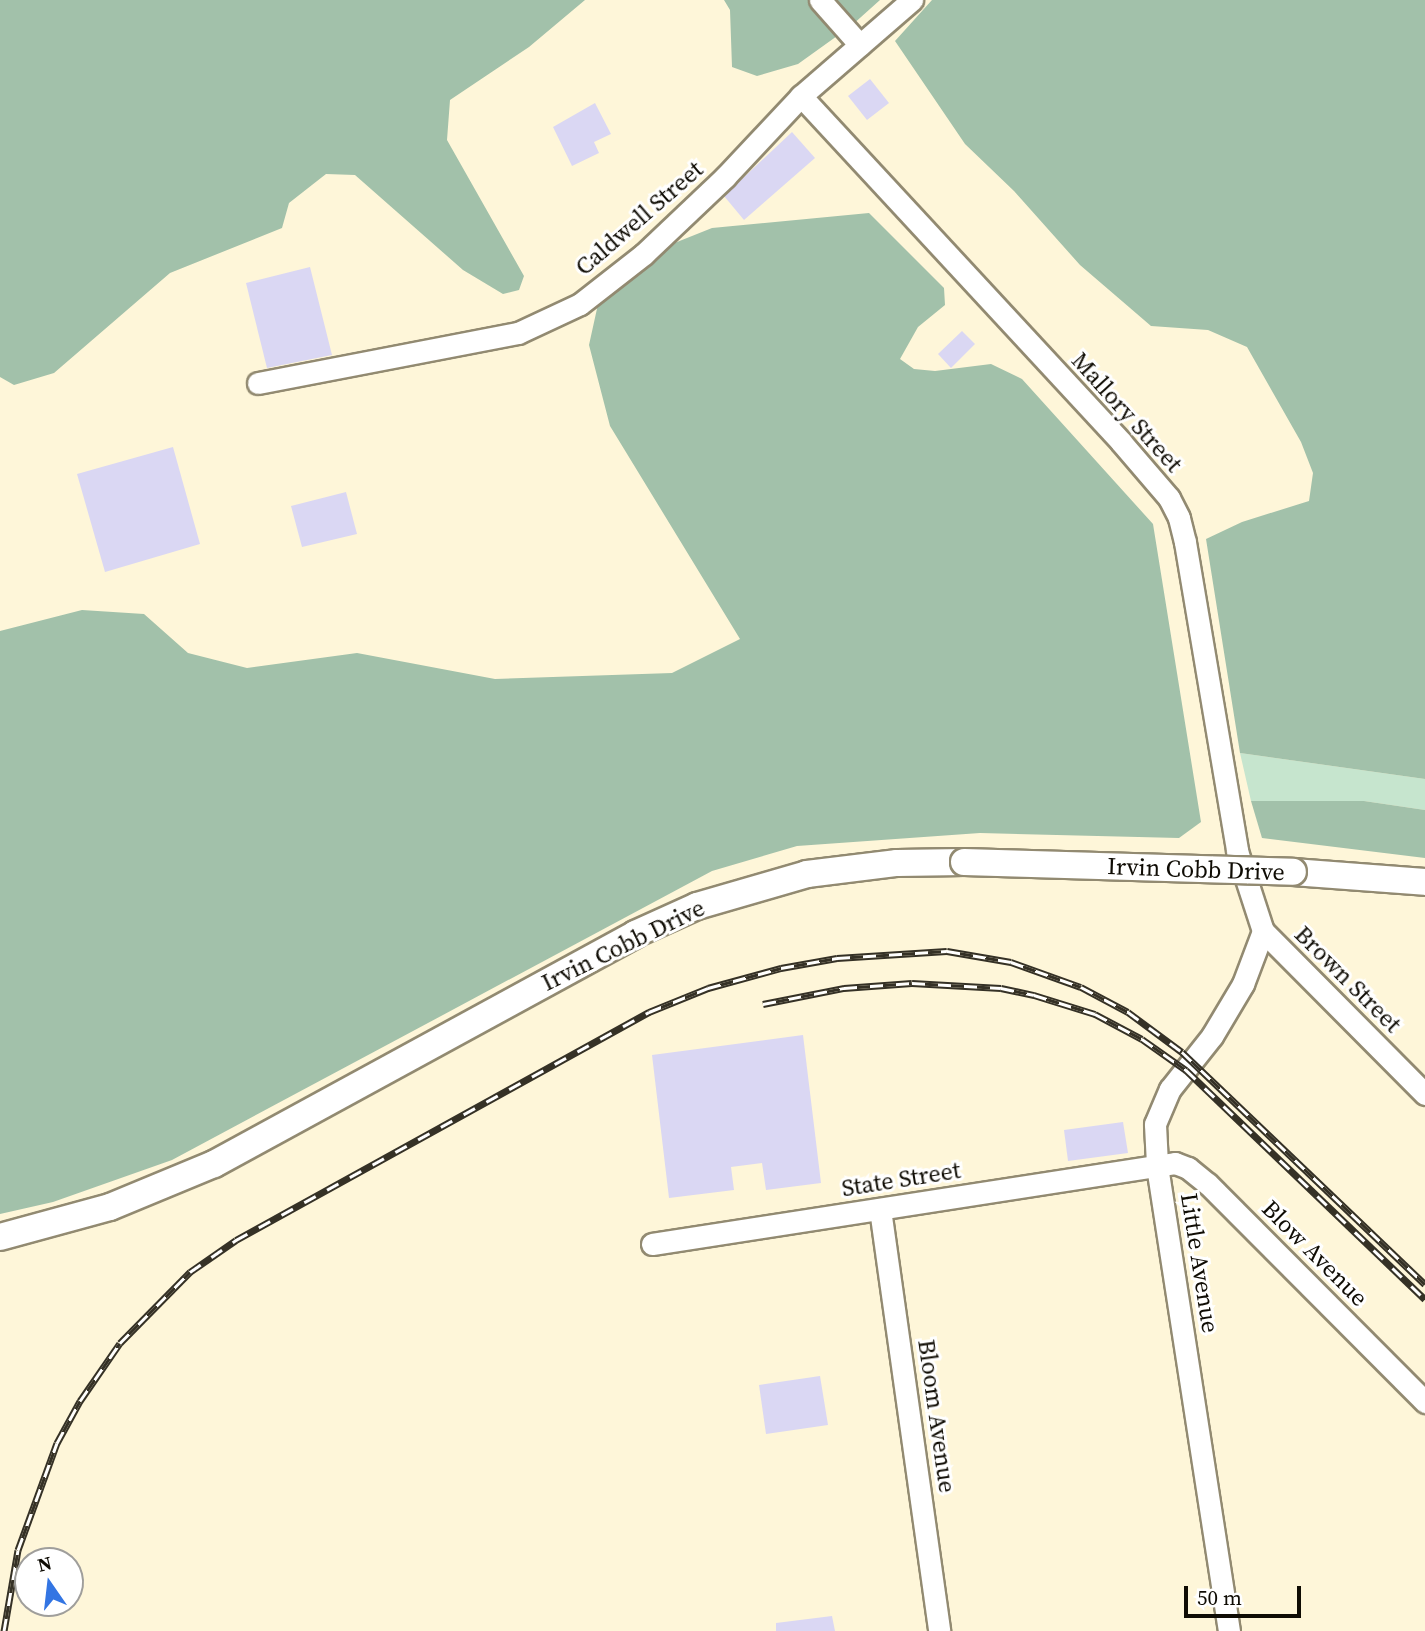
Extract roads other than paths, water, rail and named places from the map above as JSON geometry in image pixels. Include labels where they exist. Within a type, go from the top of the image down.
[{"type":"main road","name":"Irvin Cobb Drive","points":[[0,1237],[110,1207],[214,1164],[624,940],[697,906],[807,874],[897,863],[964,862],[1293,872],[1425,882]]},
{"type":"street","points":[[820,0],[860,45]]},
{"type":"street","name":"Caldwell Street","points":[[258,383],[518,333],[580,304],[644,254],[725,177],[801,96],[912,0]]},
{"type":"street","name":"Mallory Street","points":[[801,96],[1121,442],[1169,498],[1179,518],[1185,542],[1237,851],[1263,931]]},
{"type":"street","name":"Brown Street","points":[[1263,931],[1425,1094]]},
{"type":"street","name":"Little Avenue","points":[[1229,1631],[1157,1164],[1155,1124],[1160,1107],[1170,1089],[1212,1035],[1243,984],[1263,931]]},
{"type":"street","name":"Blow Avenue","points":[[1157,1164],[1175,1163],[1188,1168],[1208,1184],[1425,1402]]},
{"type":"street","name":"State Street","points":[[652,1244],[1157,1164]]},
{"type":"street","name":"Bloom Avenue","points":[[880,1209],[939,1631]]},
{"type":"railway","points":[[4,1631],[18,1550],[57,1443],[80,1401],[120,1343],[190,1272],[236,1240],[649,1012],[708,988],[781,968],[837,958],[947,951],[1011,962],[1081,987],[1128,1012],[1182,1052],[1425,1284]]},
{"type":"railway","points":[[763,1004],[844,988],[912,983],[1001,988],[1095,1014],[1142,1039],[1186,1070],[1425,1299]]}]
